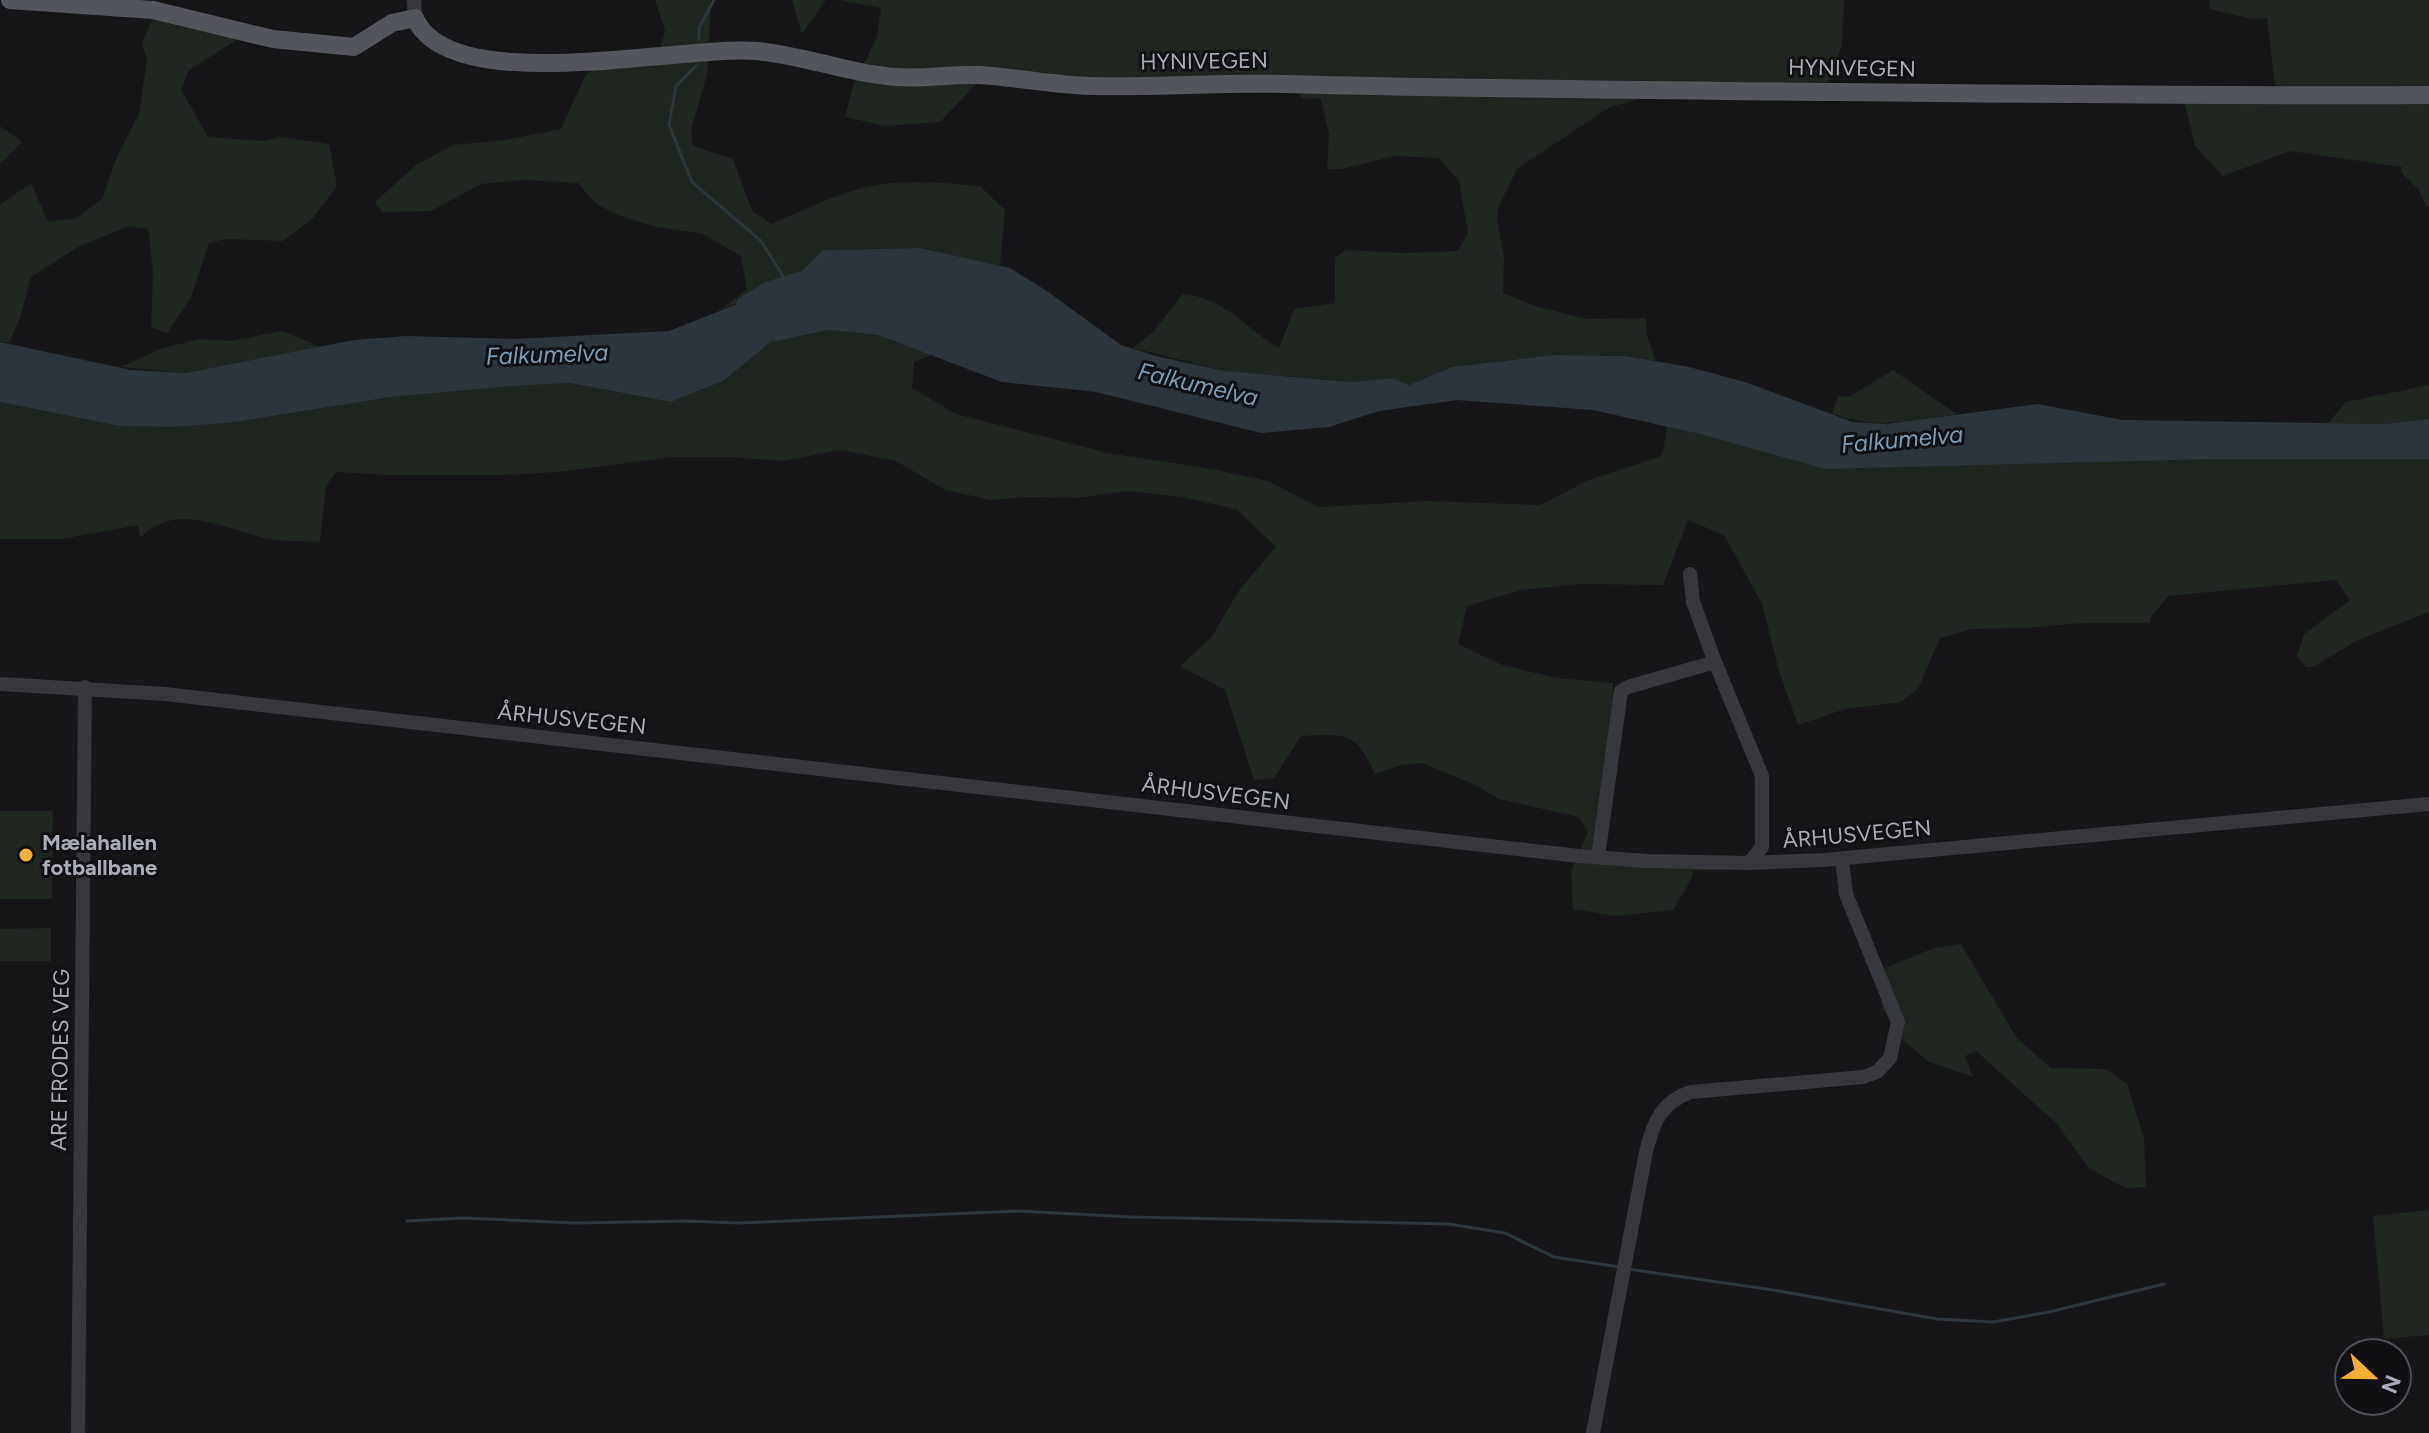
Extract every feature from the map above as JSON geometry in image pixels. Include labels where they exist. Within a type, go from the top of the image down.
[{"type":"main road","name":"HYNIVEGEN","points":[[10,0],[134,4],[273,39],[354,47],[414,9],[422,32],[441,47],[514,63],[745,50],[895,77],[974,75],[1086,86],[1226,83],[1486,89],[2429,95]]},
{"type":"street","points":[[1690,574],[1693,602],[1762,776],[1762,847],[1749,863]]},
{"type":"street","points":[[1598,857],[1621,691],[1715,662]]},
{"type":"street","name":"ÅRHUSVEGEN","points":[[0,684],[85,687],[1598,857],[1749,863],[1842,859],[2429,804]]},
{"type":"street","name":"ARE FRODES VEG","points":[[78,1433],[85,687]]},
{"type":"street","points":[[1762,847],[1778,863]]},
{"type":"street","points":[[1593,1433],[1650,1134],[1660,1112],[1682,1095],[1700,1090],[1863,1077],[1877,1072],[1890,1058],[1898,1022],[1846,894],[1842,859]]},
{"type":"shaded area","points":[[655,0],[711,0],[707,75],[691,129],[693,146],[733,159],[752,211],[772,224],[836,196],[876,185],[914,182],[980,186],[1005,210],[1000,266],[920,248],[823,250],[788,284],[720,310],[747,289],[741,256],[703,234],[652,226],[615,214],[594,202],[578,183],[523,180],[481,184],[431,211],[382,212],[375,202],[416,165],[453,145],[505,140],[561,129],[585,76],[603,58],[660,50],[665,30]]},
{"type":"shaded area","points":[[792,0],[826,0],[802,34]]},
{"type":"shaded area","points":[[840,0],[1844,0],[1842,45],[1825,91],[1756,100],[1645,98],[1610,107],[1517,169],[1498,208],[1504,257],[1503,293],[1535,306],[1587,319],[1646,318],[1647,336],[1656,361],[1626,356],[1554,355],[1452,367],[1409,385],[1393,378],[1353,382],[1225,371],[1133,348],[1152,333],[1183,294],[1223,307],[1279,348],[1294,309],[1335,303],[1335,258],[1346,250],[1403,253],[1458,251],[1468,233],[1459,181],[1439,158],[1395,156],[1342,169],[1327,169],[1329,134],[1321,99],[1302,98],[1299,92],[979,81],[940,122],[885,126],[845,117],[853,86],[877,37],[881,8]]},
{"type":"shaded area","points":[[2209,0],[2429,0],[2429,206],[2401,172],[2402,167],[2290,151],[2223,176],[2195,146],[2183,97],[2275,87],[2267,18],[2252,19],[2210,9]]},
{"type":"shaded area","points":[[158,15],[243,36],[189,70],[181,89],[208,137],[263,141],[281,137],[329,144],[337,186],[313,218],[283,241],[226,239],[209,243],[191,297],[167,333],[151,327],[153,272],[148,229],[129,226],[78,247],[31,277],[20,318],[9,343],[0,341],[0,205],[31,183],[48,222],[77,218],[102,199],[118,154],[139,114],[147,60],[142,43],[152,20]]},
{"type":"shaded area","points":[[0,126],[22,142],[0,164]]},
{"type":"shaded area","points":[[829,330],[878,335],[932,355],[914,362],[912,388],[956,414],[1108,453],[1268,481],[1318,507],[1429,501],[1540,505],[1589,480],[1659,457],[1663,452],[1667,426],[1700,434],[2210,459],[2429,459],[2429,612],[2356,641],[2313,667],[2306,667],[2297,656],[2304,634],[2350,600],[2336,580],[2168,596],[2151,617],[2150,623],[1972,629],[1940,638],[1918,689],[1901,702],[1845,709],[1798,725],[1779,671],[1762,604],[1724,535],[1688,520],[1663,585],[1579,584],[1522,590],[1467,606],[1458,644],[1502,665],[1557,678],[1613,683],[1615,730],[1595,854],[1867,860],[1693,871],[1673,910],[1616,916],[1573,909],[1571,871],[1588,832],[1579,817],[1499,799],[1473,784],[1422,763],[1402,765],[1375,774],[1355,742],[1339,736],[1301,736],[1274,778],[1254,780],[1225,690],[1180,666],[1211,638],[1240,589],[1276,547],[1236,509],[1182,497],[1127,491],[1077,498],[991,500],[945,490],[896,461],[840,450],[784,461],[672,457],[558,472],[501,475],[336,472],[326,486],[320,542],[276,540],[188,519],[155,526],[140,538],[138,525],[62,539],[0,539],[0,402],[119,426],[171,427],[229,423],[391,397],[570,383],[671,402],[723,381],[771,342]]},
{"type":"shaded area","points":[[283,331],[321,347],[185,373],[121,367],[160,349],[199,339],[231,341]]},
{"type":"shaded area","points":[[1893,370],[1958,414],[1879,423],[1832,413],[1838,396],[1849,397]]},
{"type":"shaded area","points":[[2429,385],[2429,419],[2384,424],[2328,423],[2346,402]]},
{"type":"shaded area","name":"Mælahallen fotballbane","points":[[0,811],[53,811],[52,899],[0,899]]},
{"type":"shaded area","points":[[51,928],[51,961],[0,961],[0,929]]},
{"type":"shaded area","points":[[1961,944],[2016,1037],[2051,1068],[2106,1069],[2127,1084],[2144,1138],[2146,1187],[2125,1188],[2089,1168],[2057,1124],[1976,1051],[1965,1056],[1973,1077],[1929,1062],[1898,1036],[1882,1008],[1882,969],[1934,948]]},
{"type":"shaded area","points":[[2429,1210],[2429,1335],[2384,1337],[2373,1216]]},
{"type":"water","points":[[920,248],[1010,268],[1121,345],[1225,371],[1352,382],[1393,378],[1409,385],[1452,367],[1554,355],[1626,356],[1689,367],[1745,382],[1853,422],[1887,424],[2038,404],[2122,420],[2384,424],[2429,419],[2429,459],[2210,459],[1826,469],[1700,434],[1593,410],[1457,400],[1379,411],[1329,427],[1261,433],[1096,392],[1002,382],[878,335],[829,330],[771,342],[723,381],[671,402],[570,383],[391,397],[229,423],[171,427],[119,426],[0,402],[0,342],[131,370],[185,373],[354,340],[406,336],[515,339],[669,331],[788,284],[823,250]]},
{"type":"waterway","points":[[699,39],[699,28],[714,0]]},
{"type":"waterway","points":[[696,66],[676,86],[669,125],[692,182],[761,241],[788,284]]},
{"type":"waterway","name":"Falkumelva","points":[[745,305],[770,290],[809,278]]},
{"type":"waterway","points":[[407,1221],[463,1218],[574,1223],[739,1223],[1019,1211],[1131,1217],[1449,1224],[1505,1233],[1554,1257],[1620,1267]]},
{"type":"waterway","points":[[1628,1269],[1773,1290],[1937,1319],[1993,1322],[2164,1284]]},
{"type":"place","name":"Mælahallen fotballbane","points":[[26,855]]}]
